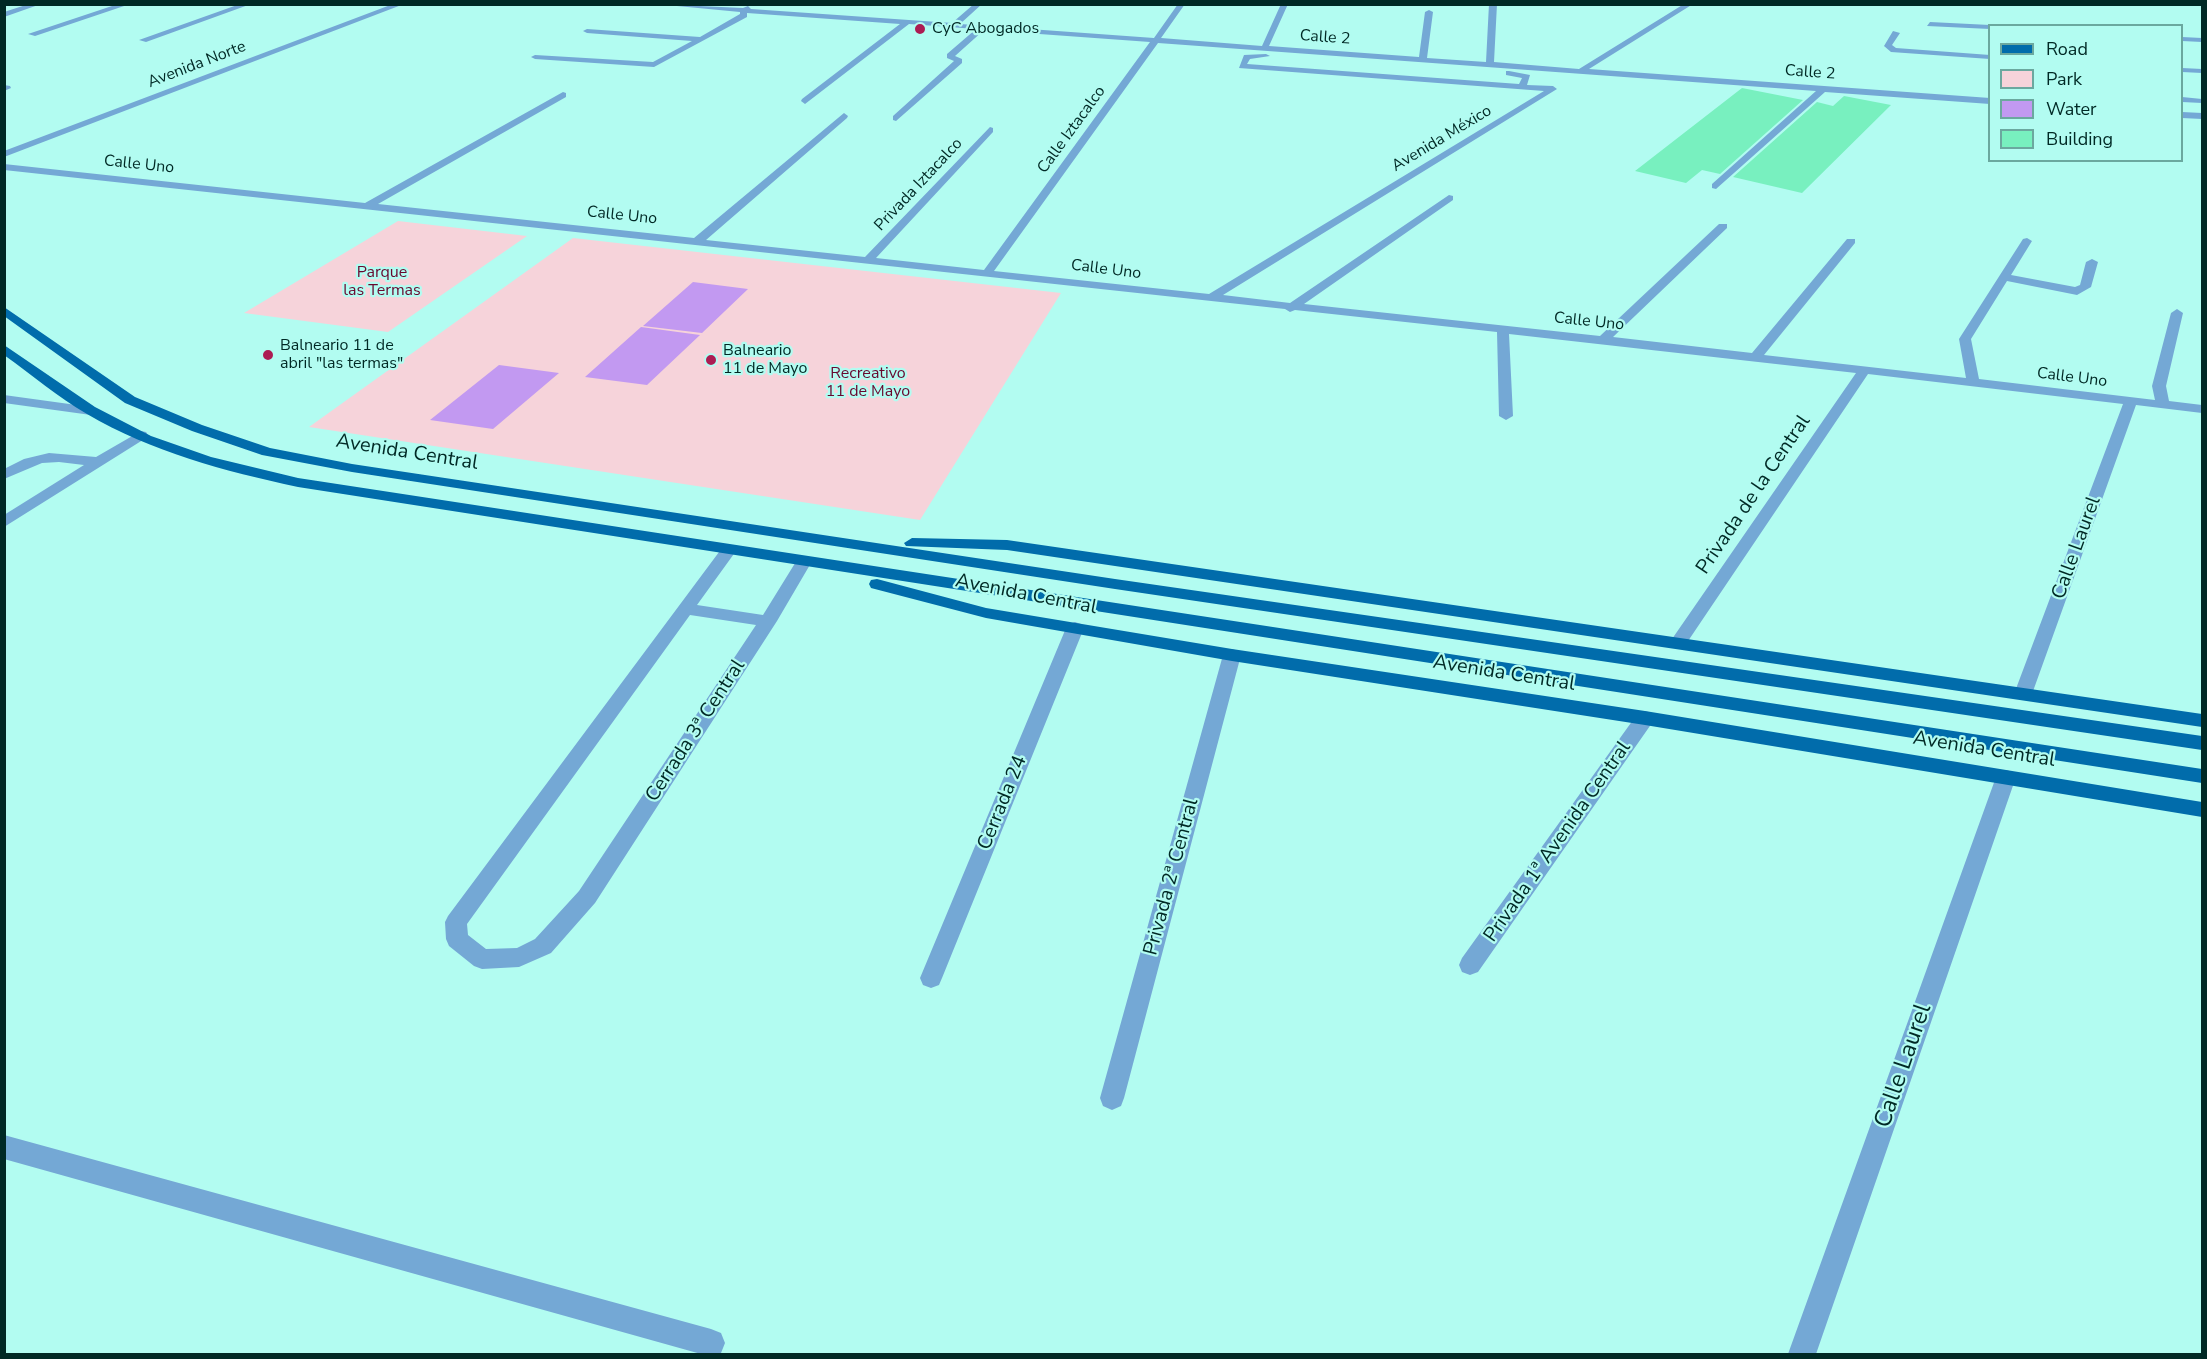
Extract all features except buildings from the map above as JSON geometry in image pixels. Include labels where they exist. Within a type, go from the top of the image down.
[{"type":"main road","name":"Avenida Central","points":[[4,310],[130,400],[197,428],[267,452],[352,468],[1126,585],[2202,742]]},
{"type":"main road","name":"Avenida Central","points":[[4,349],[91,411],[162,446],[237,471],[329,489],[2202,776]]},
{"type":"main road","name":"Avenida Central","points":[[838,541],[1007,545],[2202,721]]},
{"type":"main road","name":"Avenida Central","points":[[803,563],[986,613],[1232,655],[1645,718],[2202,810]]},
{"type":"street","points":[[4,15],[38,4]]},
{"type":"street","points":[[32,34],[127,4]]},
{"type":"street","points":[[143,40],[248,4]]},
{"type":"street","name":"Avenida Norte","points":[[4,154],[401,4]]},
{"type":"street","name":"Calle 2","points":[[659,4],[1264,49],[1288,54],[1423,60],[1988,101]]},
{"type":"street","points":[[535,57],[654,66],[744,15],[743,11],[754,4]]},
{"type":"street","points":[[952,27],[979,4]]},
{"type":"street","name":"Calle Iztacalco","points":[[987,273],[1182,4]]},
{"type":"street","points":[[1264,49],[1285,4]]},
{"type":"street","points":[[1490,65],[1492,4]]},
{"type":"street","name":"Avenida México","points":[[1209,298],[1690,4]]},
{"type":"street","points":[[818,16],[827,10]]},
{"type":"street","points":[[1423,60],[1429,12]]},
{"type":"street","points":[[805,101],[906,23]]},
{"type":"street","points":[[1930,24],[1988,27]]},
{"type":"street","points":[[896,118],[959,61],[951,56],[981,29]]},
{"type":"street","points":[[587,31],[702,39]]},
{"type":"street","points":[[1896,33],[1888,46],[1894,50],[1988,57]]},
{"type":"street","points":[[2183,39],[2202,40]]},
{"type":"street","points":[[1521,87],[1527,76],[1288,54],[1251,56],[1245,58],[1241,65],[1250,69],[1521,87],[1553,89]]},
{"type":"street","points":[[2183,70],[2202,71]]},
{"type":"street","points":[[1716,186],[1823,89]]},
{"type":"street","points":[[369,205],[563,95]]},
{"type":"street","points":[[2183,100],[2202,101]]},
{"type":"street","points":[[2183,115],[2202,116]]},
{"type":"street","points":[[698,241],[844,116]]},
{"type":"street","name":"Privada Iztacalco","points":[[869,260],[990,130]]},
{"type":"street","name":"Calle Uno","points":[[4,167],[698,241],[1290,308],[1603,340],[2202,409]]},
{"type":"street","points":[[1290,308],[1449,198]]},
{"type":"street","points":[[1603,340],[1723,226]]},
{"type":"street","points":[[1755,358],[1762,346],[1851,241]]},
{"type":"street","points":[[1973,382],[1965,339],[2026,241]]},
{"type":"street","points":[[2003,277],[2077,291],[2085,287],[2092,262]]},
{"type":"street","points":[[2163,405],[2159,387],[2177,313]]},
{"type":"street","points":[[1503,330],[1506,416]]},
{"type":"street","name":"Privada de la Central","points":[[1678,643],[1864,370]]},
{"type":"street","points":[[4,399],[91,411]]},
{"type":"street","name":"Calle Laurel","points":[[2023,694],[2131,401]]},
{"type":"street","points":[[4,522],[141,435]]},
{"type":"street","points":[[4,475],[29,461],[51,456],[97,462]]},
{"type":"street","name":"Cerrada 3ª Central","points":[[728,551],[456,922],[457,939],[482,959],[519,957],[543,946],[587,897],[768,621],[803,563]]},
{"type":"street","points":[[686,609],[768,621]]},
{"type":"street","name":"Cerrada 24","points":[[931,978],[1076,628]]},
{"type":"street","name":"Privada 2ª Central","points":[[1112,1098],[1232,655]]},
{"type":"street","name":"Privada 1ª Avenida Central","points":[[1470,965],[1645,718]]},
{"type":"street","name":"Calle Laurel","points":[[1802,1354],[2007,777]]},
{"type":"street","points":[[4,1147],[711,1343]]},
{"type":"green space","name":"Parque las Termas","points":[[398,221],[527,236],[388,332],[244,313]]},
{"type":"green space","name":"Balneario 11 de Mayo","points":[[573,238],[1061,293],[920,520],[309,427]]},
{"type":"water","points":[[693,282],[748,289],[702,333],[643,326]]},
{"type":"water","points":[[641,327],[700,335],[647,385],[585,377]]},
{"type":"water","points":[[499,365],[559,373],[493,429],[430,420]]},
{"type":"place","name":"CyC Abogados","points":[[920,29]]},
{"type":"place","name":"Balneario 11 de abril \"las termas\"","points":[[268,355]]},
{"type":"place","name":"Balneario 11 de Mayo","points":[[711,360]]},
{"type":"park label","name":"Recreativo 11 de Mayo","points":[[868,383]]}]
